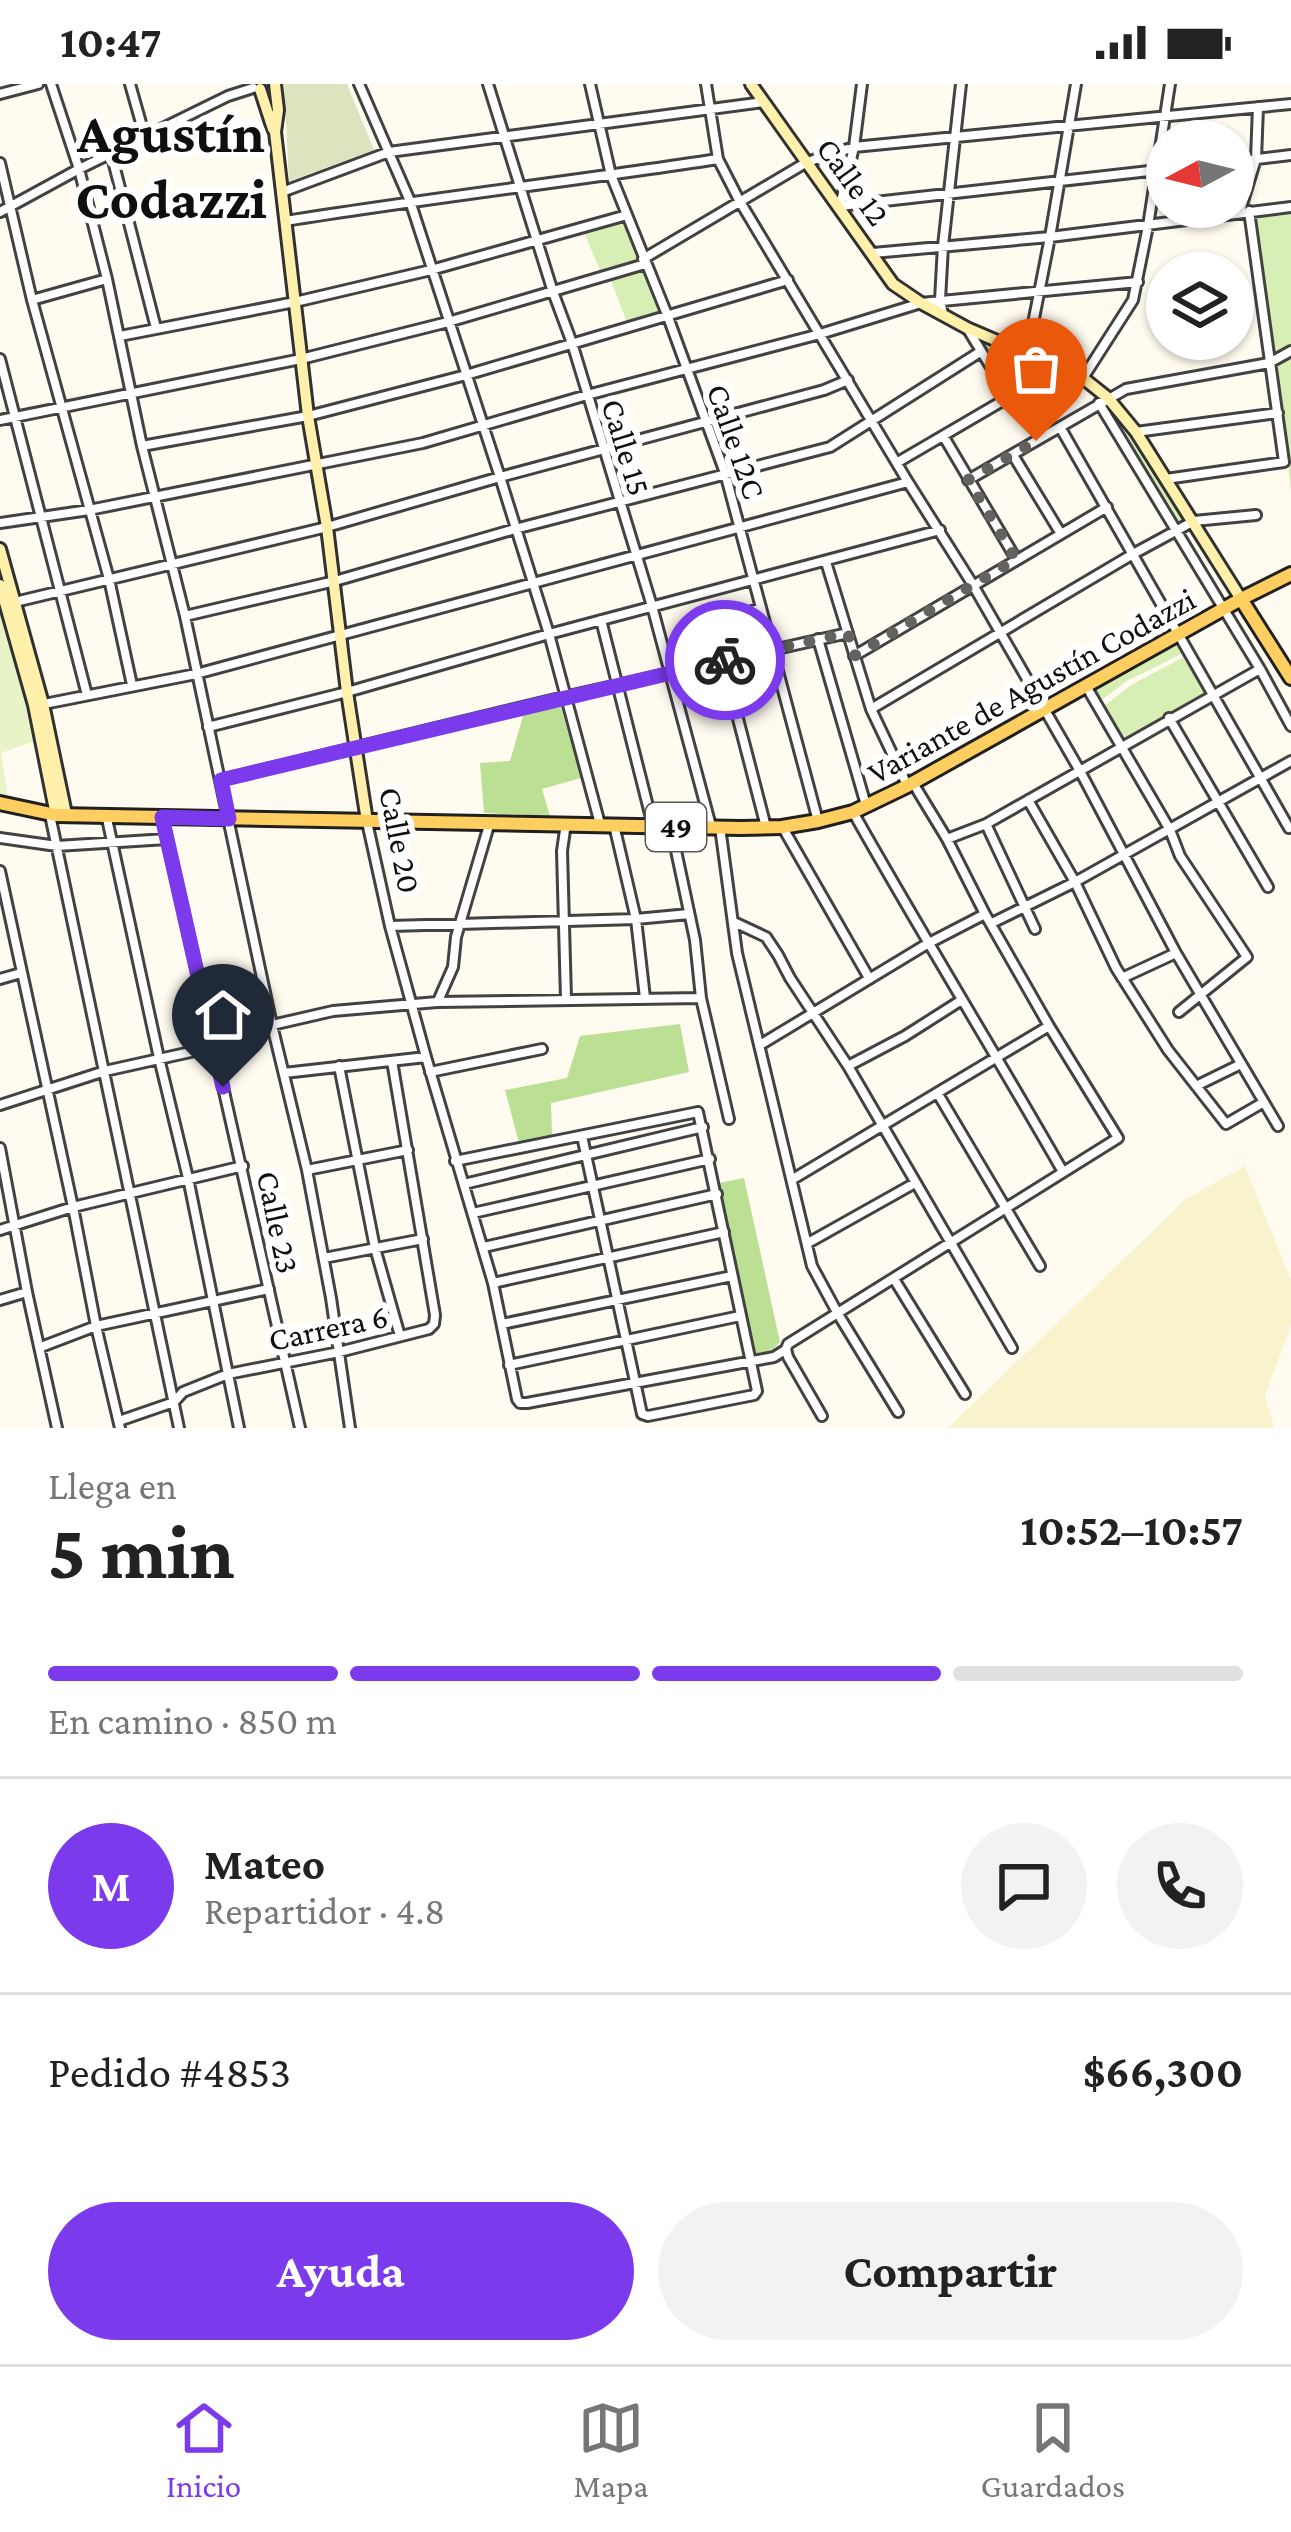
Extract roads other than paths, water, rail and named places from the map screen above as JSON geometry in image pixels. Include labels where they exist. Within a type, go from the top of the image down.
[{"type":"main road","name":"Variante de Agustín Codazzi","points":[[0,803],[58,814],[229,819],[766,827],[818,821],[860,809],[910,785],[1291,574]]},
{"type":"main road","points":[[1241,599],[1291,678]]},
{"type":"street","points":[[0,94],[38,84]]},
{"type":"street","points":[[51,84],[107,279],[185,616],[307,1170],[350,1428]]},
{"type":"street","points":[[130,84],[145,136]]},
{"type":"street","points":[[359,84],[410,201],[500,477],[636,920],[645,998]]},
{"type":"street","name":"Calle 15","points":[[488,84],[572,343],[716,826],[737,952],[812,1266],[898,1412]]},
{"type":"street","name":"Calle 12C","points":[[590,84],[611,175],[724,473],[818,821]]},
{"type":"street","points":[[706,84],[718,159],[739,200],[973,585],[1080,771],[1199,994],[1278,1126]]},
{"type":"street","name":"Calle 12","points":[[751,84],[893,284],[967,328],[1083,378],[1136,432],[1241,599]]},
{"type":"street","points":[[862,84],[840,206],[1146,171]]},
{"type":"street","points":[[943,314],[943,246],[962,84]]},
{"type":"street","points":[[1027,354],[1076,84]]},
{"type":"street","points":[[1165,120],[1170,84]]},
{"type":"street","points":[[4,210],[145,136],[257,85]]},
{"type":"street","points":[[228,96],[257,85]]},
{"type":"street","name":"Calle 20","points":[[257,85],[274,132],[308,416],[367,821],[390,926],[493,1283],[509,1366],[520,1403],[634,1382]]},
{"type":"street","points":[[282,192],[389,152],[764,103]]},
{"type":"street","points":[[0,420],[301,359],[553,292],[644,261],[807,162],[854,147],[1291,104]]},
{"type":"street","points":[[1254,168],[1258,107]]},
{"type":"street","points":[[111,153],[156,328]]},
{"type":"street","points":[[1256,159],[1291,155]]},
{"type":"street","points":[[285,221],[718,159]]},
{"type":"street","points":[[0,163],[4,210],[109,579],[132,685]]},
{"type":"street","points":[[1254,211],[1291,207]]},
{"type":"street","points":[[121,336],[431,270],[627,215]]},
{"type":"street","points":[[872,253],[1146,226]]},
{"type":"street","points":[[1083,378],[1133,300],[1148,228]]},
{"type":"street","points":[[1166,479],[1284,462],[1247,228]]},
{"type":"street","points":[[32,300],[107,279]]},
{"type":"street","points":[[142,446],[308,416],[466,375],[788,280]]},
{"type":"street","points":[[0,523],[89,510],[423,443],[921,303],[1138,282]]},
{"type":"street","points":[[967,328],[1010,398]]},
{"type":"street","points":[[968,480],[1126,389],[1269,363],[1291,351]]},
{"type":"street","points":[[185,616],[334,581],[830,447],[980,352]]},
{"type":"street","points":[[0,359],[87,694]]},
{"type":"street","points":[[898,463],[1059,368]]},
{"type":"street","points":[[10,601],[327,527],[848,380]]},
{"type":"street","points":[[1104,401],[1291,725]]},
{"type":"street","points":[[1136,432],[1278,412]]},
{"type":"street","points":[[1060,427],[1289,828]]},
{"type":"street","points":[[944,437],[1016,559]]},
{"type":"street","points":[[1012,455],[1061,534]]},
{"type":"street","points":[[38,705],[196,674],[908,482]]},
{"type":"street","points":[[854,656],[1107,507]]},
{"type":"street","points":[[871,709],[1194,521],[1256,515]]},
{"type":"street","points":[[208,727],[940,530]]},
{"type":"street","points":[[0,549],[38,705],[58,814],[57,846],[179,1428]]},
{"type":"street","points":[[634,1382],[774,1357],[1118,1138],[1049,1026],[947,839],[910,785],[871,709],[826,562]]},
{"type":"street","points":[[0,585],[10,601]]},
{"type":"street","points":[[760,609],[715,622],[766,827]]},
{"type":"street","points":[[602,620],[653,826]]},
{"type":"street","points":[[221,780],[848,633]]},
{"type":"street","points":[[818,639],[860,809],[927,944],[1063,1172]]},
{"type":"street","points":[[947,839],[986,824],[1260,669]]},
{"type":"street","points":[[1086,686],[1170,830],[1180,856],[1247,957],[1179,1012]]},
{"type":"street","points":[[1168,718],[1268,887]]},
{"type":"street","points":[[992,923],[1291,761]]},
{"type":"street","points":[[1028,800],[1122,978],[1196,1086],[1226,1124],[1264,1102]]},
{"type":"street","points":[[106,814],[188,1178],[238,1428]]},
{"type":"street","name":"Calle 23","points":[[162,817],[300,1428]]},
{"type":"street","points":[[437,1002],[449,980],[490,822]]},
{"type":"street","points":[[566,823],[562,851],[566,999]]},
{"type":"street","points":[[986,824],[1035,929]]},
{"type":"street","points":[[671,826],[695,940],[700,998],[729,1119]]},
{"type":"street","points":[[782,827],[869,978]]},
{"type":"street","points":[[0,838],[57,846],[167,839]]},
{"type":"street","points":[[0,872],[120,1425]]},
{"type":"street","points":[[390,926],[636,920],[689,914]]},
{"type":"street","points":[[760,1045],[985,914]]},
{"type":"street","points":[[734,922],[766,937],[848,1066],[1012,1348]]},
{"type":"street","points":[[1122,978],[1176,953]]},
{"type":"street","points":[[0,979],[21,973]]},
{"type":"street","points":[[272,1025],[333,1010],[437,1002],[700,998]]},
{"type":"street","points":[[848,1066],[960,1000]]},
{"type":"street","points":[[793,1179],[1049,1026]]},
{"type":"street","points":[[0,1105],[105,1071],[213,1047]]},
{"type":"street","points":[[430,1072],[542,1049]]},
{"type":"street","points":[[284,1073],[426,1057]]},
{"type":"street","name":"Carrera 6","points":[[120,1425],[228,1374],[339,1352],[434,1324],[392,1061]]},
{"type":"street","points":[[1196,1086],[1240,1064]]},
{"type":"street","points":[[339,1066],[375,1248],[400,1336]]},
{"type":"street","points":[[938,1094],[1040,1266]]},
{"type":"street","points":[[455,1161],[695,1111],[704,1126],[757,1391],[754,1395],[648,1417],[641,1414],[582,1136]]},
{"type":"street","points":[[464,1184],[704,1126]]},
{"type":"street","points":[[0,1148],[57,1428]]},
{"type":"street","points":[[307,1170],[408,1150]]},
{"type":"street","points":[[472,1213],[710,1159]]},
{"type":"street","points":[[0,1230],[73,1207],[243,1166]]},
{"type":"street","points":[[808,1243],[915,1184]]},
{"type":"street","points":[[483,1247],[716,1194]]},
{"type":"street","points":[[493,1283],[724,1232]]},
{"type":"street","points":[[324,1258],[423,1239]]},
{"type":"street","points":[[502,1324],[732,1276]]},
{"type":"street","points":[[893,1280],[965,1394]]},
{"type":"street","name":"Carrera 6","points":[[41,1347],[96,1326],[269,1289]]},
{"type":"street","points":[[0,1300],[27,1292]]},
{"type":"street","points":[[509,1366],[740,1316]]},
{"type":"street","points":[[786,1349],[822,1416]]},
{"type":"district","name":"Agustín Codazzi","points":[[171,165]]}]
